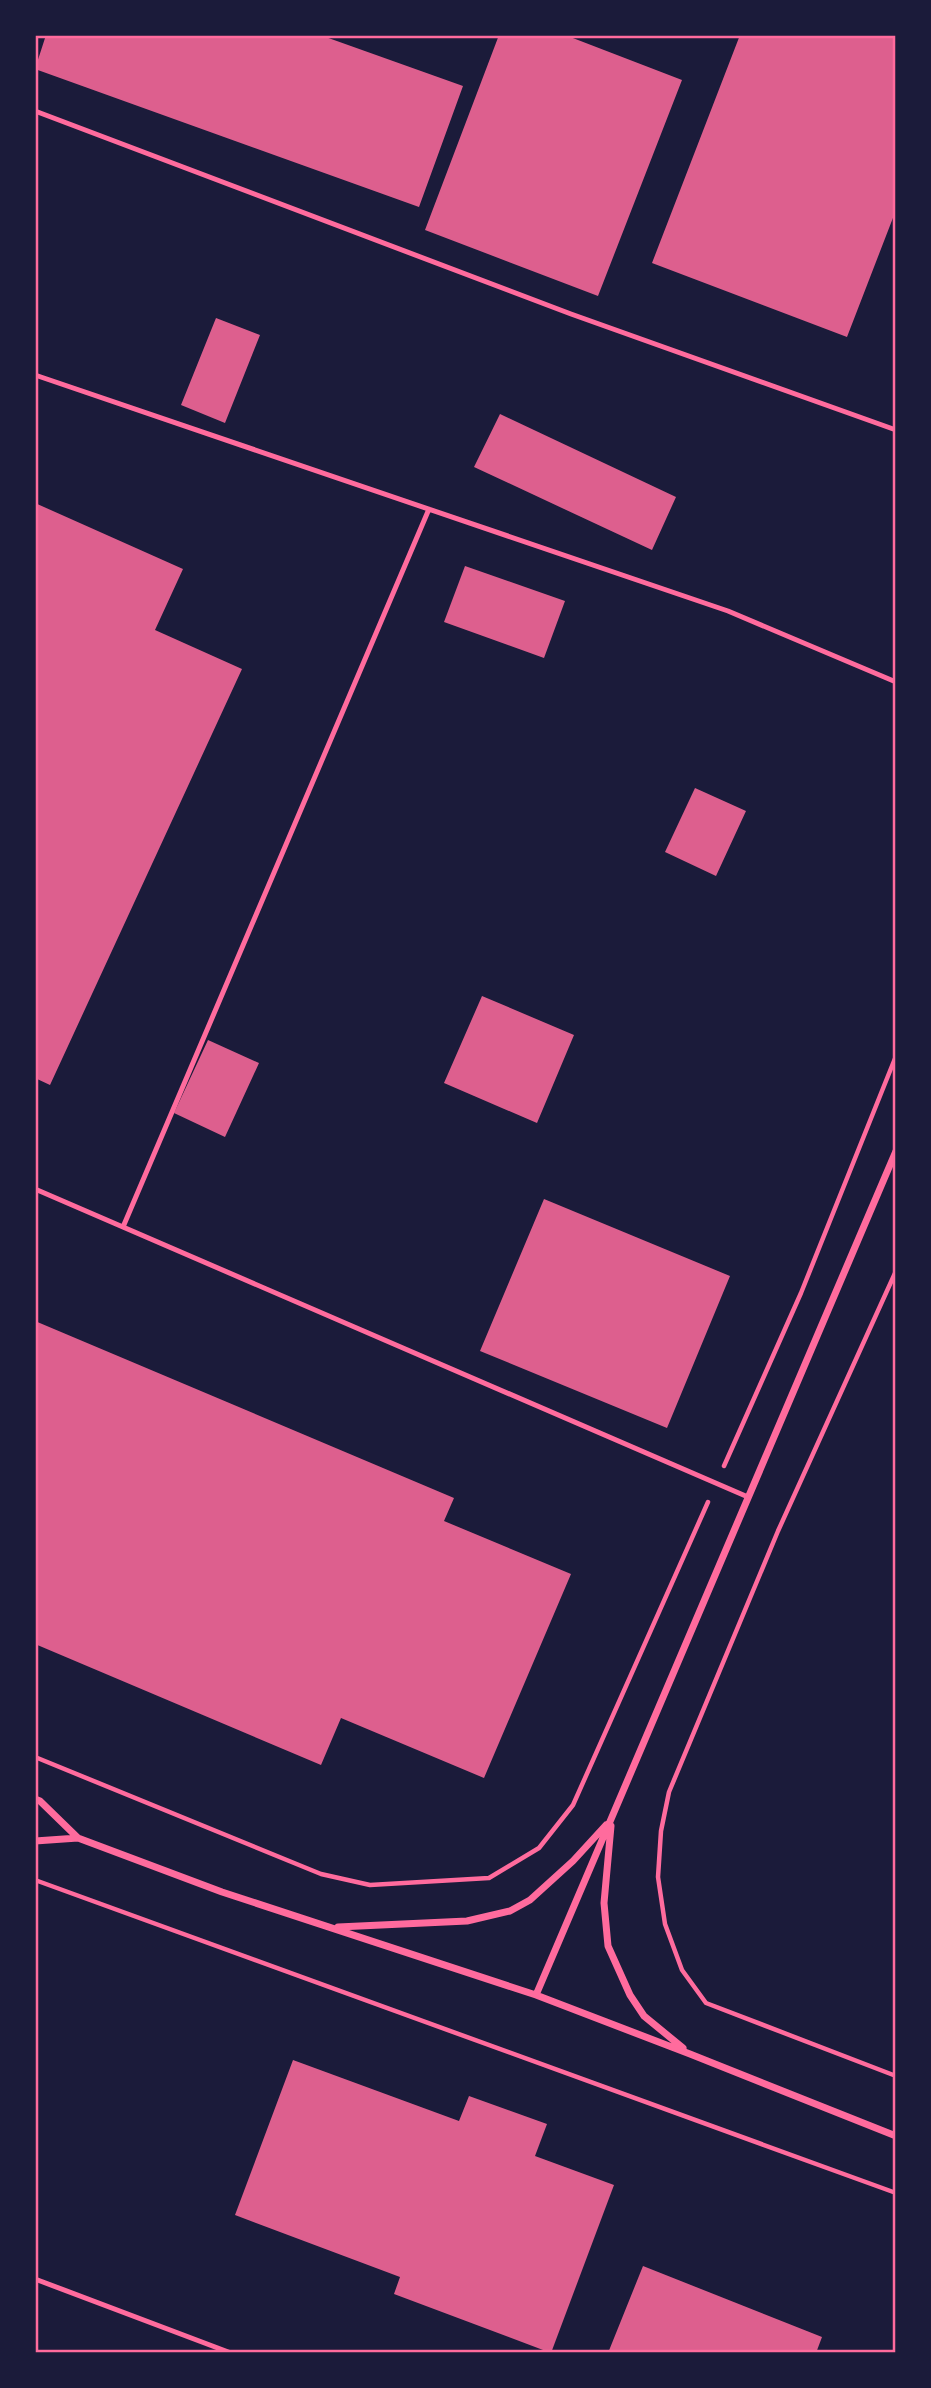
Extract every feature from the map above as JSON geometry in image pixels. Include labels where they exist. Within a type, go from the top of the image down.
[{"type":"street","points":[[536,1995],[896,1151]]},
{"type":"street","points":[[35,1799],[78,1838],[222,1892],[536,1995],[896,2136]]},
{"type":"street","points":[[334,1927],[467,1921],[510,1911],[530,1900],[556,1877],[612,1818]]},
{"type":"street","points":[[612,1818],[604,1903],[608,1946],[630,1995],[644,2016],[690,2054]]},
{"type":"street","points":[[35,1841],[78,1838]]},
{"type":"lane","points":[[35,111],[571,314],[896,430]]},
{"type":"lane","points":[[35,375],[728,611],[896,682]]},
{"type":"lane","points":[[123,1227],[429,509]]},
{"type":"lane","points":[[35,1189],[748,1497]]},
{"type":"lane","points":[[35,2279],[231,2353]]},
{"type":"path","points":[[35,1757],[321,1874],[370,1885],[489,1878],[539,1848],[573,1805],[801,1293],[896,1056]]},
{"type":"path","points":[[896,1271],[782,1520],[669,1792],[661,1831],[658,1877],[665,1924],[682,1970],[706,2003],[896,2076]]},
{"type":"path","points":[[35,1880],[896,2193]]},
{"type":"building","points":[[46,35],[320,35],[463,86],[419,207],[35,69]]},
{"type":"building","points":[[499,35],[565,35],[682,80],[598,296],[425,230]]},
{"type":"building","points":[[740,35],[896,35],[896,210],[847,337],[652,263]]},
{"type":"building","points":[[216,318],[260,335],[225,423],[181,405]]},
{"type":"building","points":[[500,414],[676,497],[652,550],[474,467]]},
{"type":"building","points":[[35,503],[183,569],[155,630],[242,669],[50,1085],[35,1078]]},
{"type":"building","points":[[465,566],[565,601],[544,658],[444,622]]},
{"type":"building","points":[[695,788],[746,811],[716,876],[665,852]]},
{"type":"building","points":[[482,996],[574,1035],[537,1123],[444,1083]]},
{"type":"building","points":[[208,1040],[259,1063],[225,1137],[174,1113]]},
{"type":"building","points":[[544,1199],[730,1276],[667,1428],[480,1351]]},
{"type":"building","points":[[35,1321],[454,1498],[444,1521],[571,1574],[484,1778],[341,1718],[321,1765],[35,1644]]},
{"type":"building","points":[[293,2060],[459,2121],[469,2096],[547,2124],[535,2156],[614,2185],[551,2353],[394,2294],[400,2277],[235,2215]]},
{"type":"building","points":[[643,2266],[822,2337],[816,2353],[608,2353]]}]
